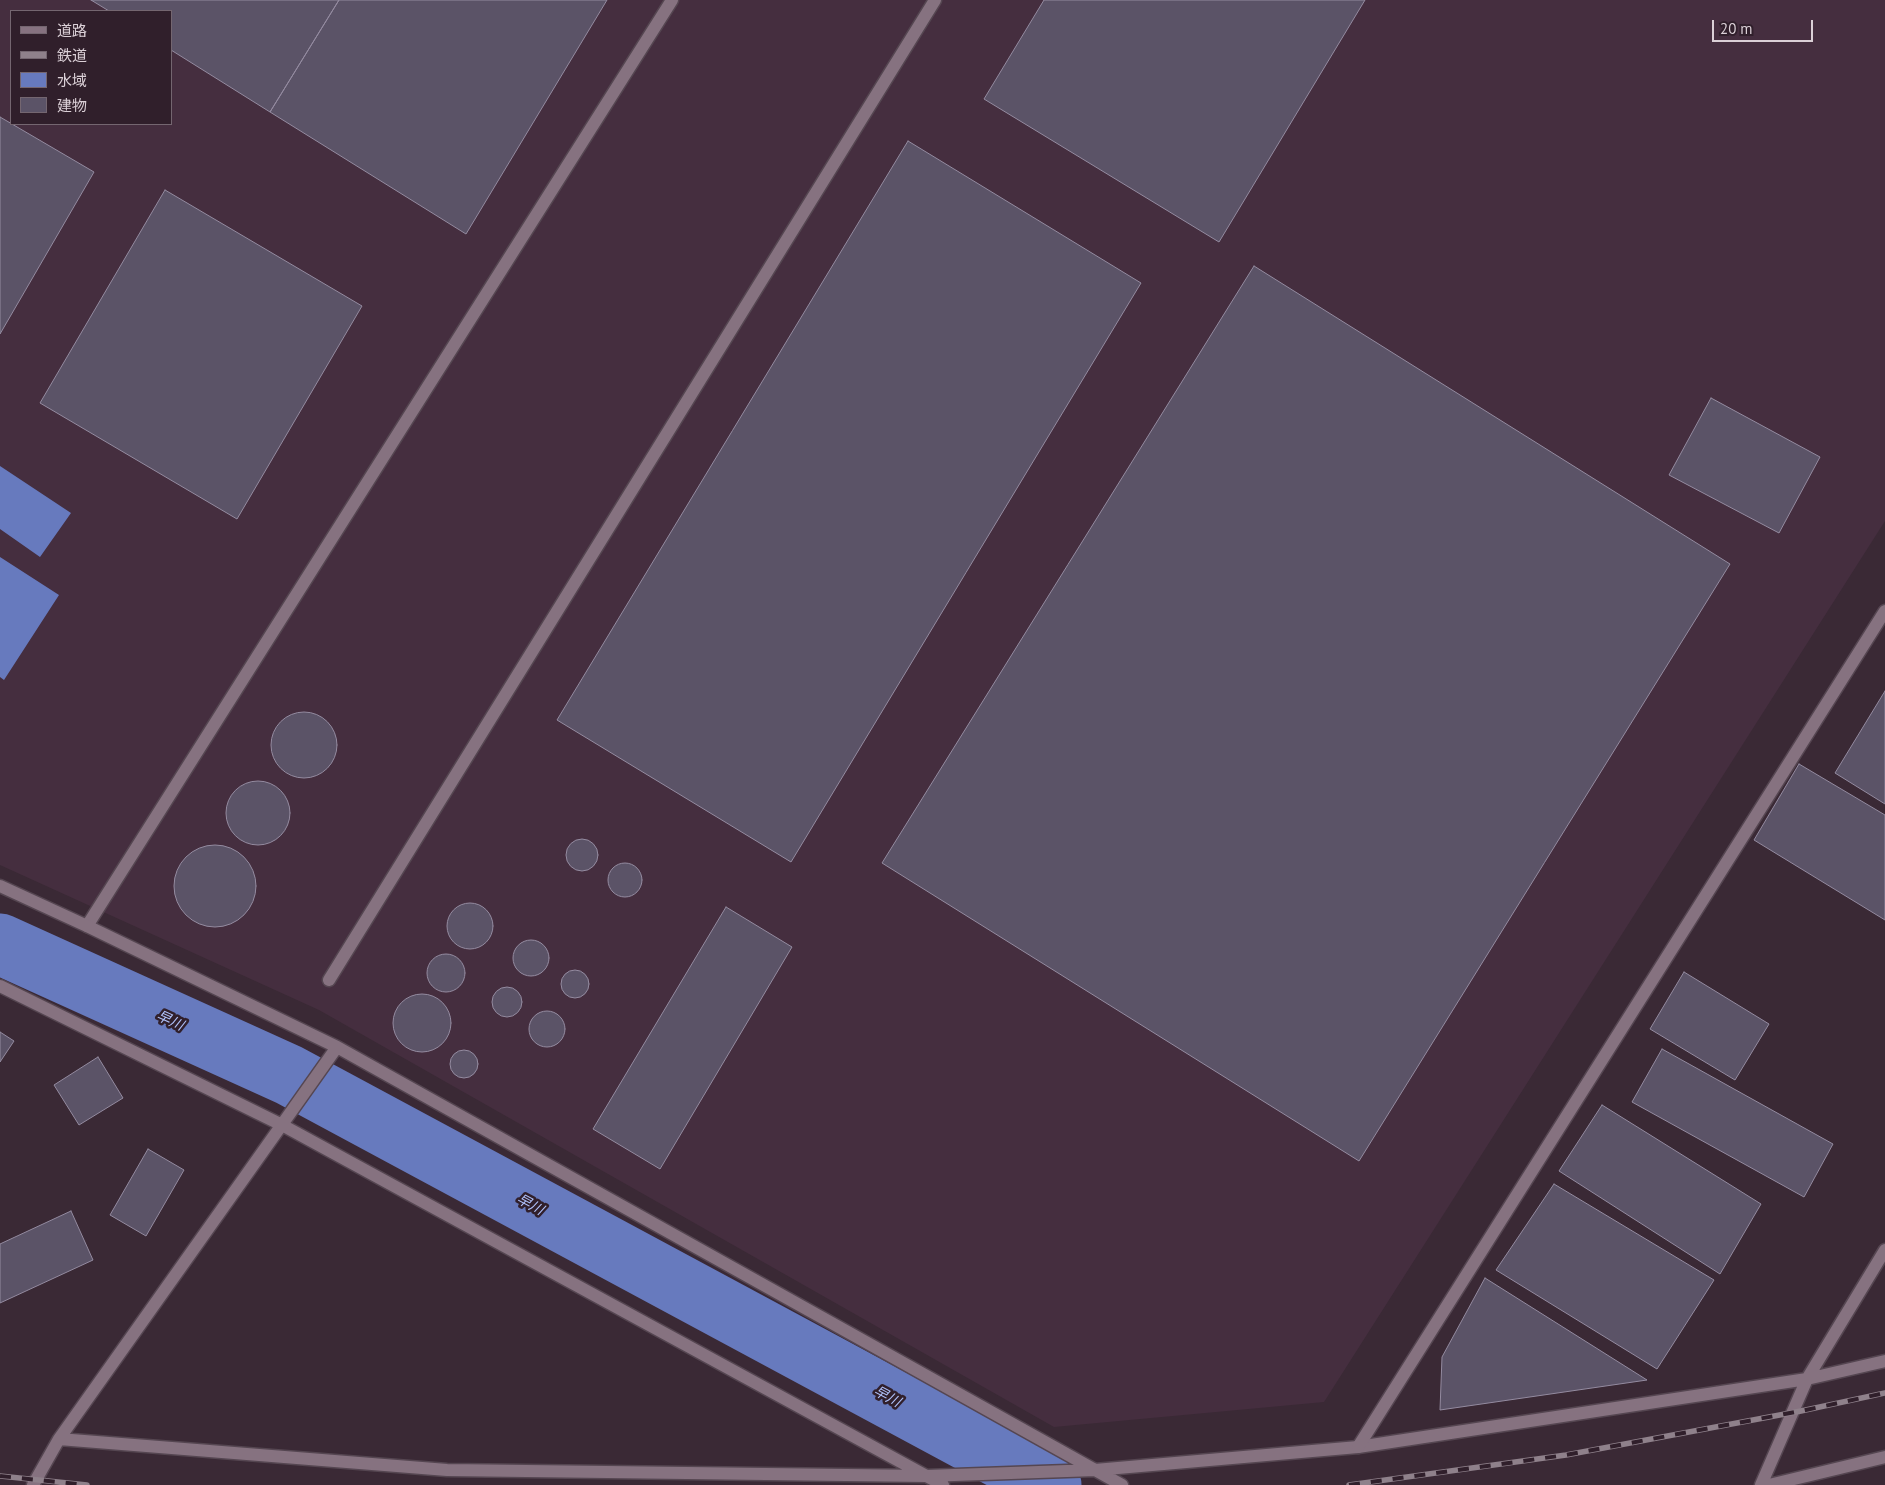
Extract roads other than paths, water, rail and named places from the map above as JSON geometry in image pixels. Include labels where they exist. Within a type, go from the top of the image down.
[{"type":"street","points":[[86,926],[672,0]]},
{"type":"street","points":[[329,980],[935,0]]},
{"type":"street","points":[[1358,1447],[1881,628],[1885,611]]},
{"type":"street","points":[[0,886],[337,1047],[1122,1485]]},
{"type":"street","points":[[0,986],[282,1125],[943,1485]]},
{"type":"street","points":[[33,1485],[59,1439],[337,1047]]},
{"type":"street","points":[[1762,1485],[1807,1379],[1885,1250]]},
{"type":"street","points":[[59,1439],[447,1470],[926,1476],[1095,1470],[1358,1447],[1807,1379],[1885,1360]]},
{"type":"street","points":[[1770,1485],[1885,1457]]},
{"type":"water","points":[[0,466],[71,513],[40,557],[0,529]]},
{"type":"water","points":[[0,557],[59,595],[4,680],[0,677]]},
{"type":"waterway","name":"早川","points":[[0,944],[289,1075],[1051,1485]]},
{"type":"railway","points":[[1349,1485],[1566,1455],[1801,1411],[1885,1393]]},
{"type":"railway","points":[[0,1476],[87,1485]]}]
